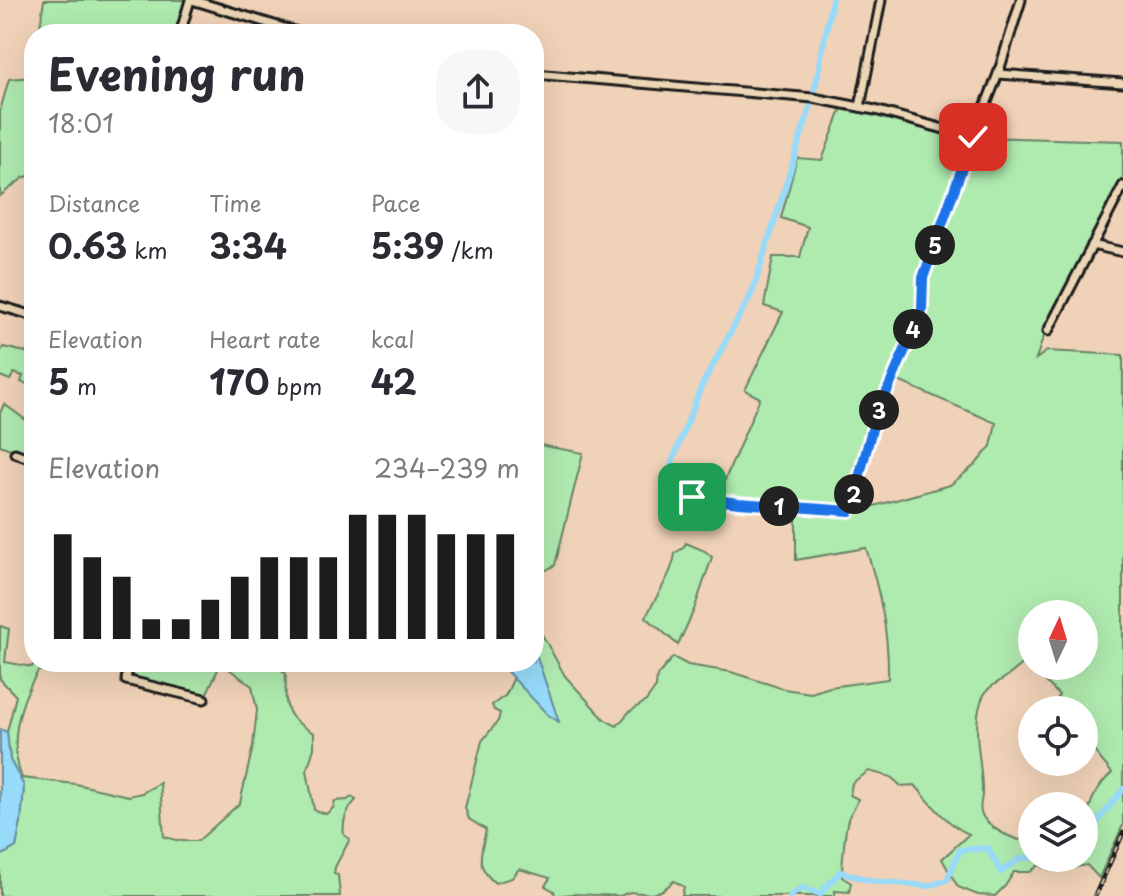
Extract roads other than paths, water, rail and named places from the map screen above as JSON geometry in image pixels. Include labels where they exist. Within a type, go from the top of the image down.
[{"type":"street","points":[[183,24],[191,0],[271,24]]},
{"type":"street","points":[[860,107],[881,0]]},
{"type":"street","points":[[692,497],[850,511],[874,422],[922,310],[923,278],[998,74],[1021,0]]},
{"type":"street","points":[[998,74],[1123,83]]},
{"type":"street","points":[[544,75],[813,98],[973,137]]},
{"type":"street","points":[[1048,331],[1123,186]]},
{"type":"street","points":[[1092,245],[1123,252]]},
{"type":"street","points":[[0,306],[24,313]]},
{"type":"street","points":[[15,453],[24,456]]},
{"type":"street","points":[[127,672],[126,680],[204,699]]},
{"type":"water","points":[[507,672],[542,672],[559,722],[547,714]]},
{"type":"water","points":[[0,729],[7,732],[10,760],[24,786],[16,847],[0,856]]},
{"type":"waterway","points":[[666,478],[701,387],[752,293],[813,98],[832,0]]},
{"type":"waterway","points":[[1098,821],[1123,789]]},
{"type":"waterway","points":[[790,896],[802,888],[820,894],[840,872],[872,881],[928,886],[947,880],[960,850],[988,848],[1001,872],[1018,860]]},
{"type":"railway","points":[[1095,896],[1123,833]]}]
